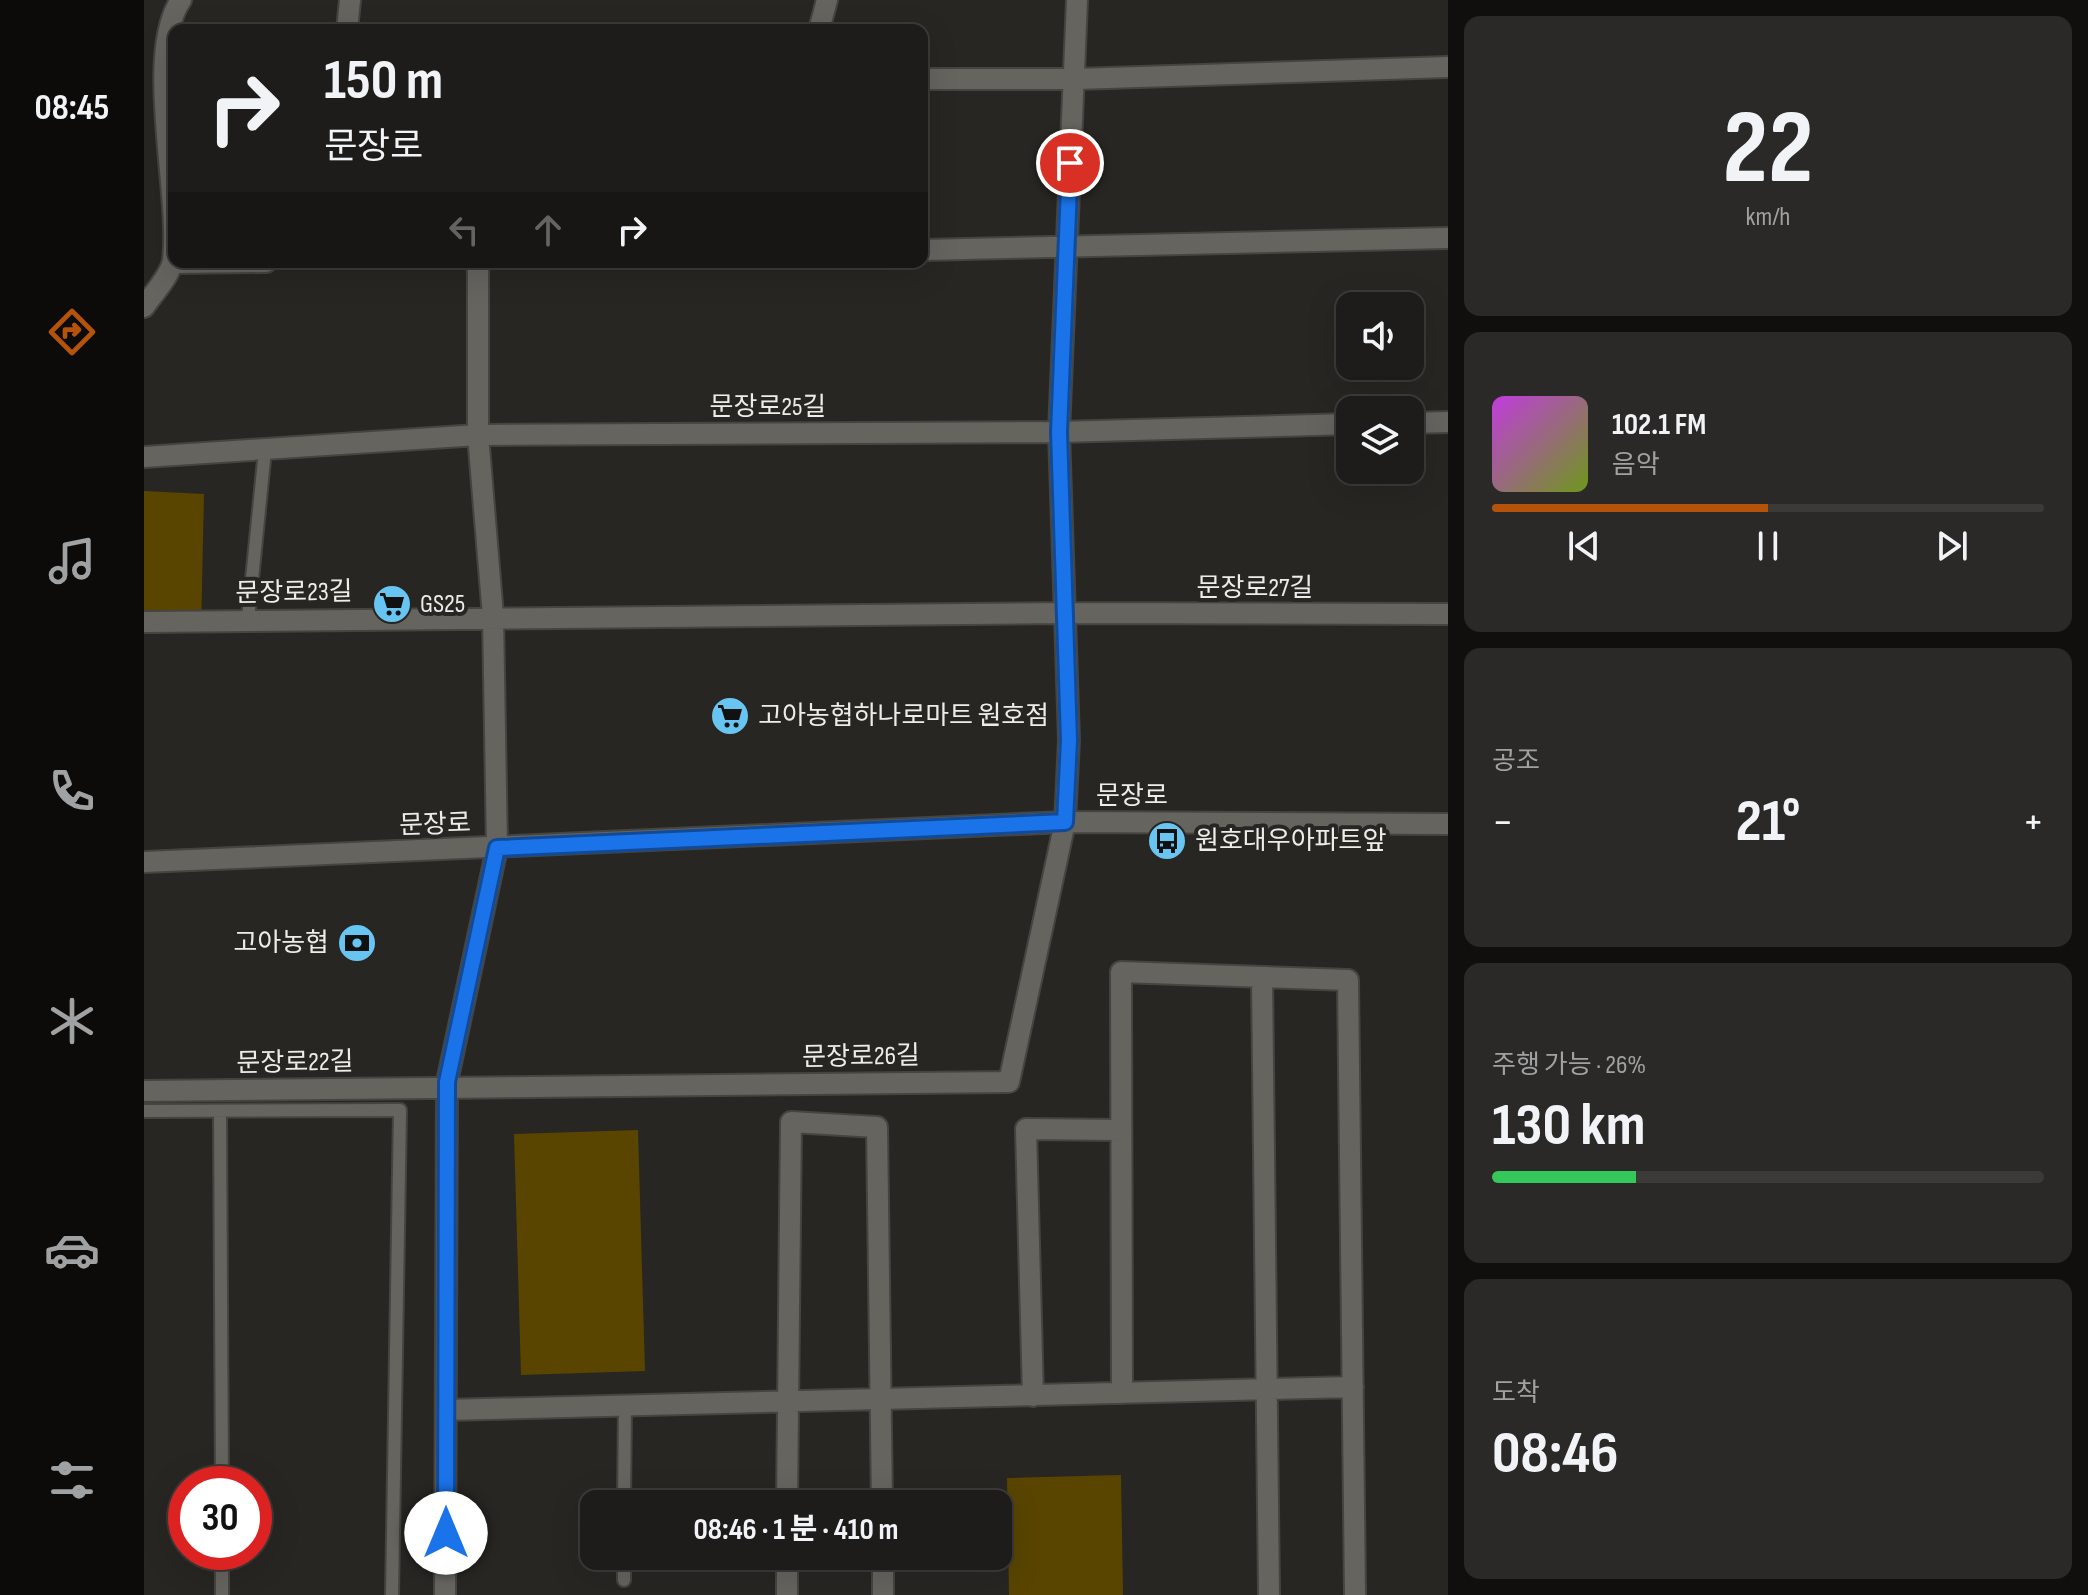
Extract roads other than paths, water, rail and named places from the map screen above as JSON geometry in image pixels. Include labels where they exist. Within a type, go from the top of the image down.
[{"type":"street","points":[[168,24],[168,17],[181,0]]},
{"type":"street","points":[[348,24],[350,0]]},
{"type":"street","points":[[821,24],[827,0]]},
{"type":"street","points":[[1065,822],[1069,740],[1062,613],[1059,432],[1077,0]]},
{"type":"street","points":[[928,79],[1076,79],[1448,67]]},
{"type":"street","points":[[928,250],[1448,238]]},
{"type":"street","points":[[144,307],[170,268]]},
{"type":"street","points":[[445,1595],[447,1088],[497,848],[493,616],[478,435],[478,268]]},
{"type":"street","points":[[1424,423],[1448,422]]},
{"type":"street","points":[[1059,432],[1336,424]]},
{"type":"street","name":"문장로25길","points":[[478,435],[1059,432]]},
{"type":"street","points":[[144,457],[478,435]]},
{"type":"street","points":[[493,616],[1062,613]]},
{"type":"street","name":"문장로27길","points":[[1062,613],[1448,614]]},
{"type":"street","name":"문장로23길","points":[[144,622],[493,616]]},
{"type":"street","name":"문장로","points":[[144,862],[1065,822],[1448,824]]},
{"type":"street","name":"문장로26길","points":[[447,1088],[1009,1082],[1065,822]]},
{"type":"street","points":[[1122,1393],[1121,972],[1348,980],[1355,1595]]},
{"type":"street","points":[[1262,977],[1269,1595]]},
{"type":"street","name":"문장로22길","points":[[144,1091],[447,1088]]},
{"type":"street","points":[[787,1490],[791,1122],[877,1127],[882,1490]]},
{"type":"street","points":[[1033,1396],[1026,1129],[1121,1130]]},
{"type":"street","points":[[446,1410],[1353,1387]]},
{"type":"street","points":[[787,1570],[787,1595]]},
{"type":"street","points":[[883,1570],[883,1595]]},
{"type":"lane","points":[[248,619],[265,450]]},
{"type":"lane","points":[[144,1111],[400,1110],[392,1595]]},
{"type":"lane","points":[[220,1111],[222,1466]]},
{"type":"lane","points":[[624,1490],[625,1406]]},
{"type":"lane","points":[[222,1570],[222,1595]]},
{"type":"lane","points":[[624,1570],[624,1580]]},
{"type":"place","name":"GS25","points":[[392,604]]},
{"type":"place","name":"고아농협하나로마트 원호점","points":[[730,716]]},
{"type":"place","name":"원호대우아파트앞","points":[[1167,841]]},
{"type":"place","name":"고아농협","points":[[357,943]]}]
